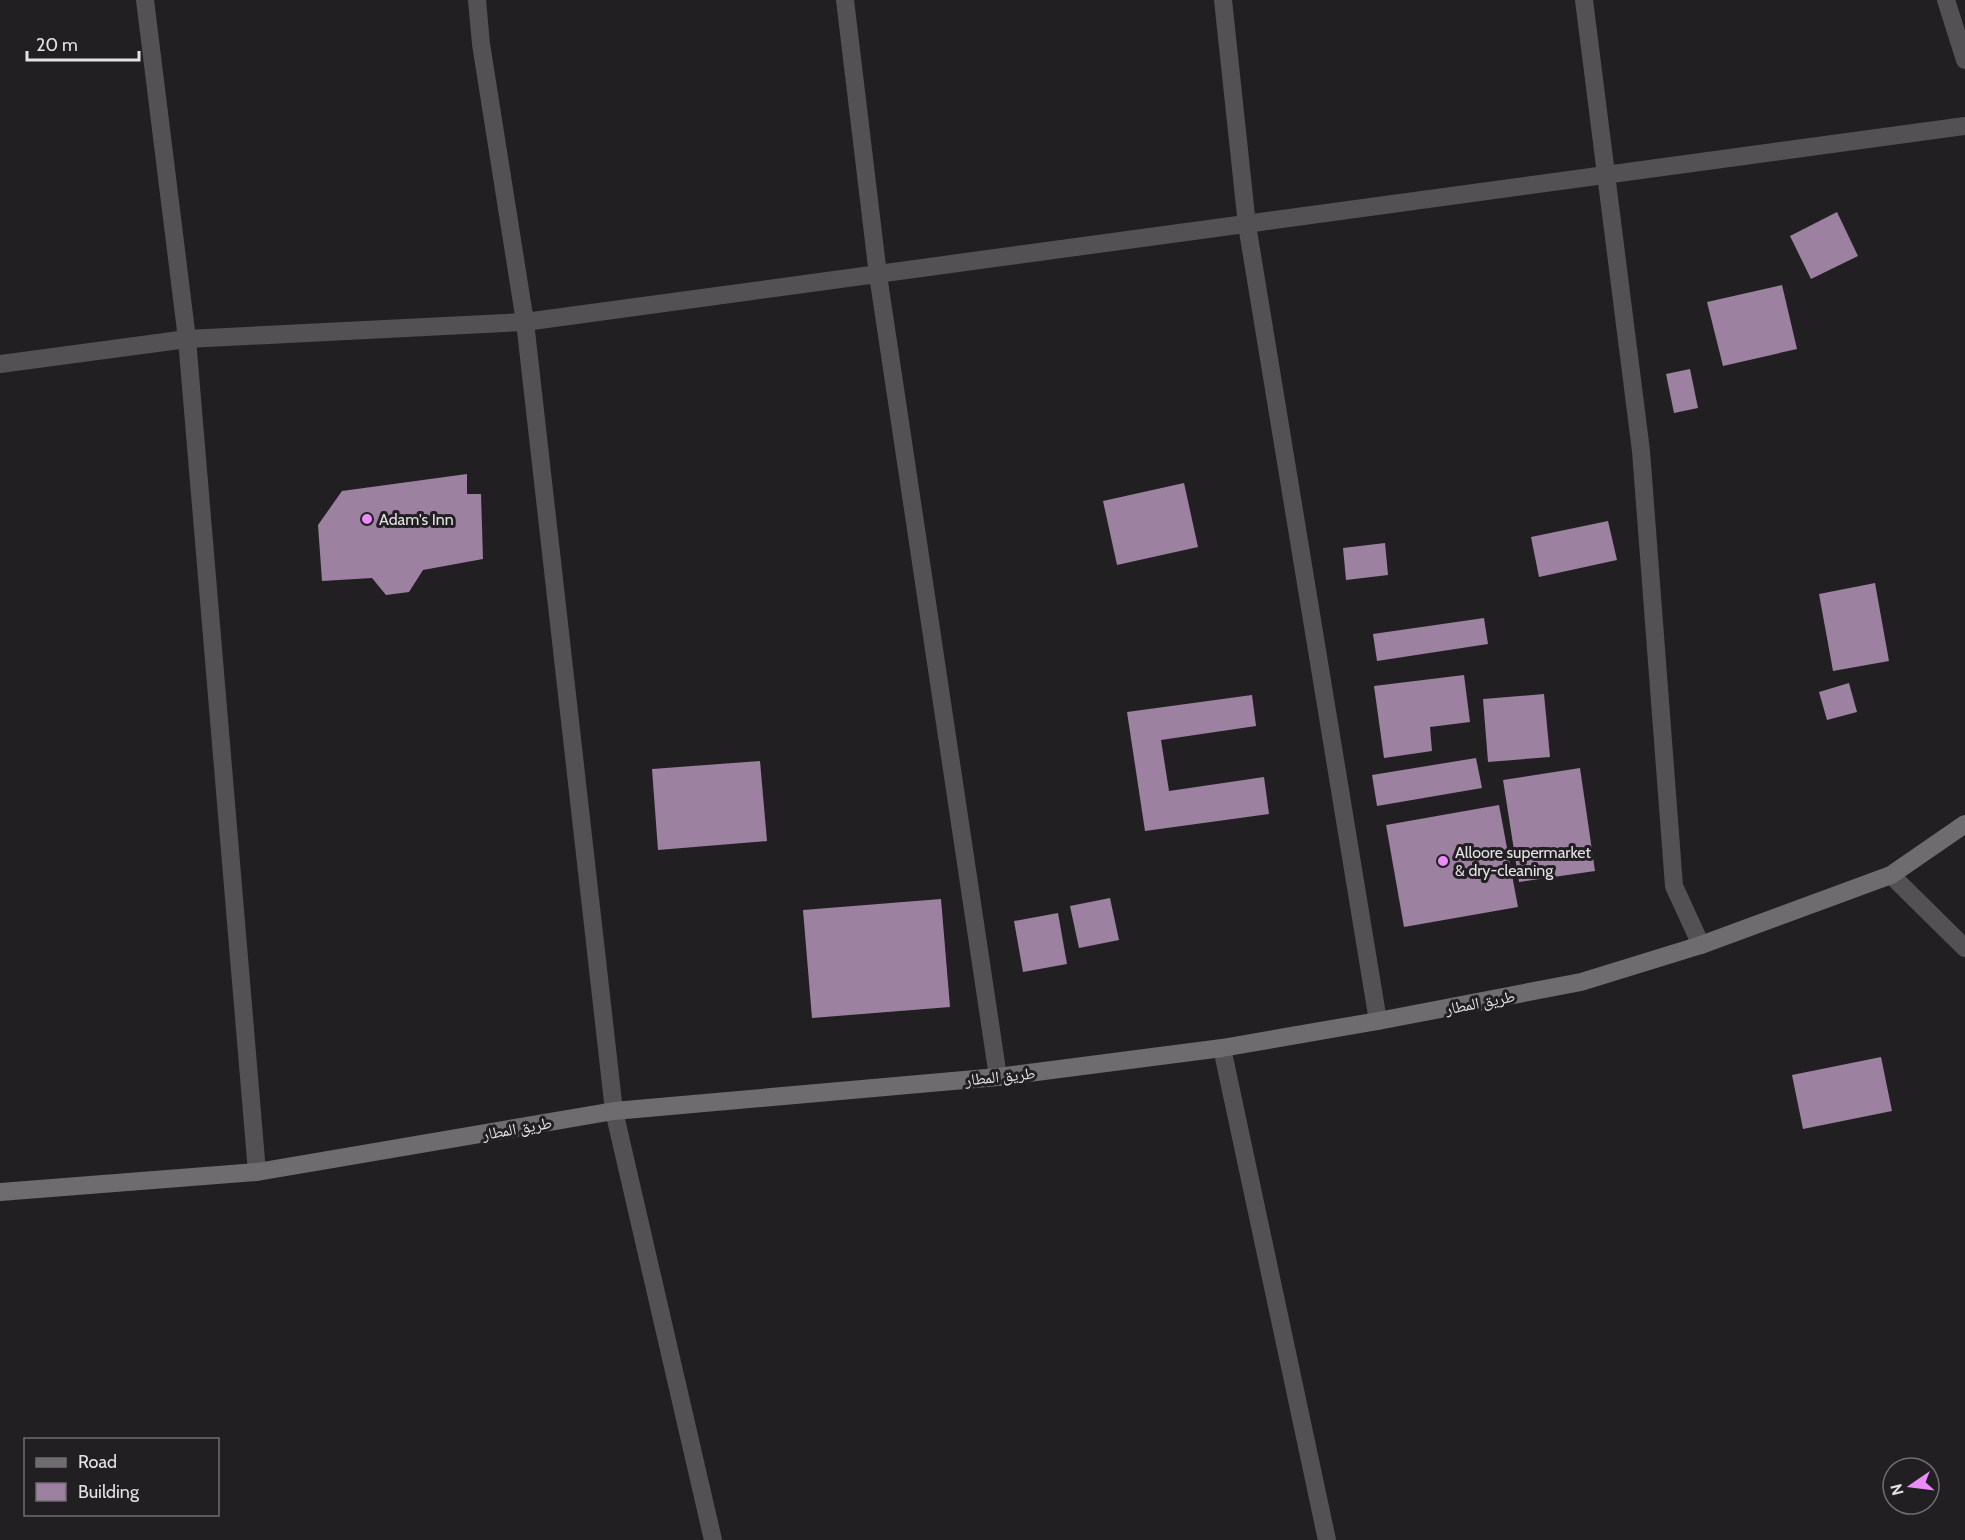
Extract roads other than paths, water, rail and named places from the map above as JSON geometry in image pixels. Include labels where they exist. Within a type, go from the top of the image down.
[{"type":"main road","name":"طريق المطار","points":[[0,1192],[257,1172],[614,1111],[998,1077],[1222,1048],[1378,1021],[1581,982],[1701,945],[1891,874],[1965,824]]},
{"type":"street","points":[[145,0],[187,339],[257,1172]]},
{"type":"street","points":[[477,0],[483,55],[525,322],[614,1111],[713,1540]]},
{"type":"street","points":[[845,0],[878,275],[998,1077]]},
{"type":"street","points":[[1223,0],[1247,225],[1378,1021]]},
{"type":"street","points":[[1584,0],[1641,451],[1674,886],[1701,945]]},
{"type":"street","points":[[1946,0],[1965,60]]},
{"type":"street","points":[[0,363],[187,339],[525,322],[1965,126]]},
{"type":"street","points":[[1891,874],[1965,948]]},
{"type":"street","points":[[1222,1048],[1327,1540]]},
{"type":"place","name":"Adam's Inn","points":[[367,519]]},
{"type":"place","name":"Alloore supermarket & dry-cleaning","points":[[1443,861]]}]
